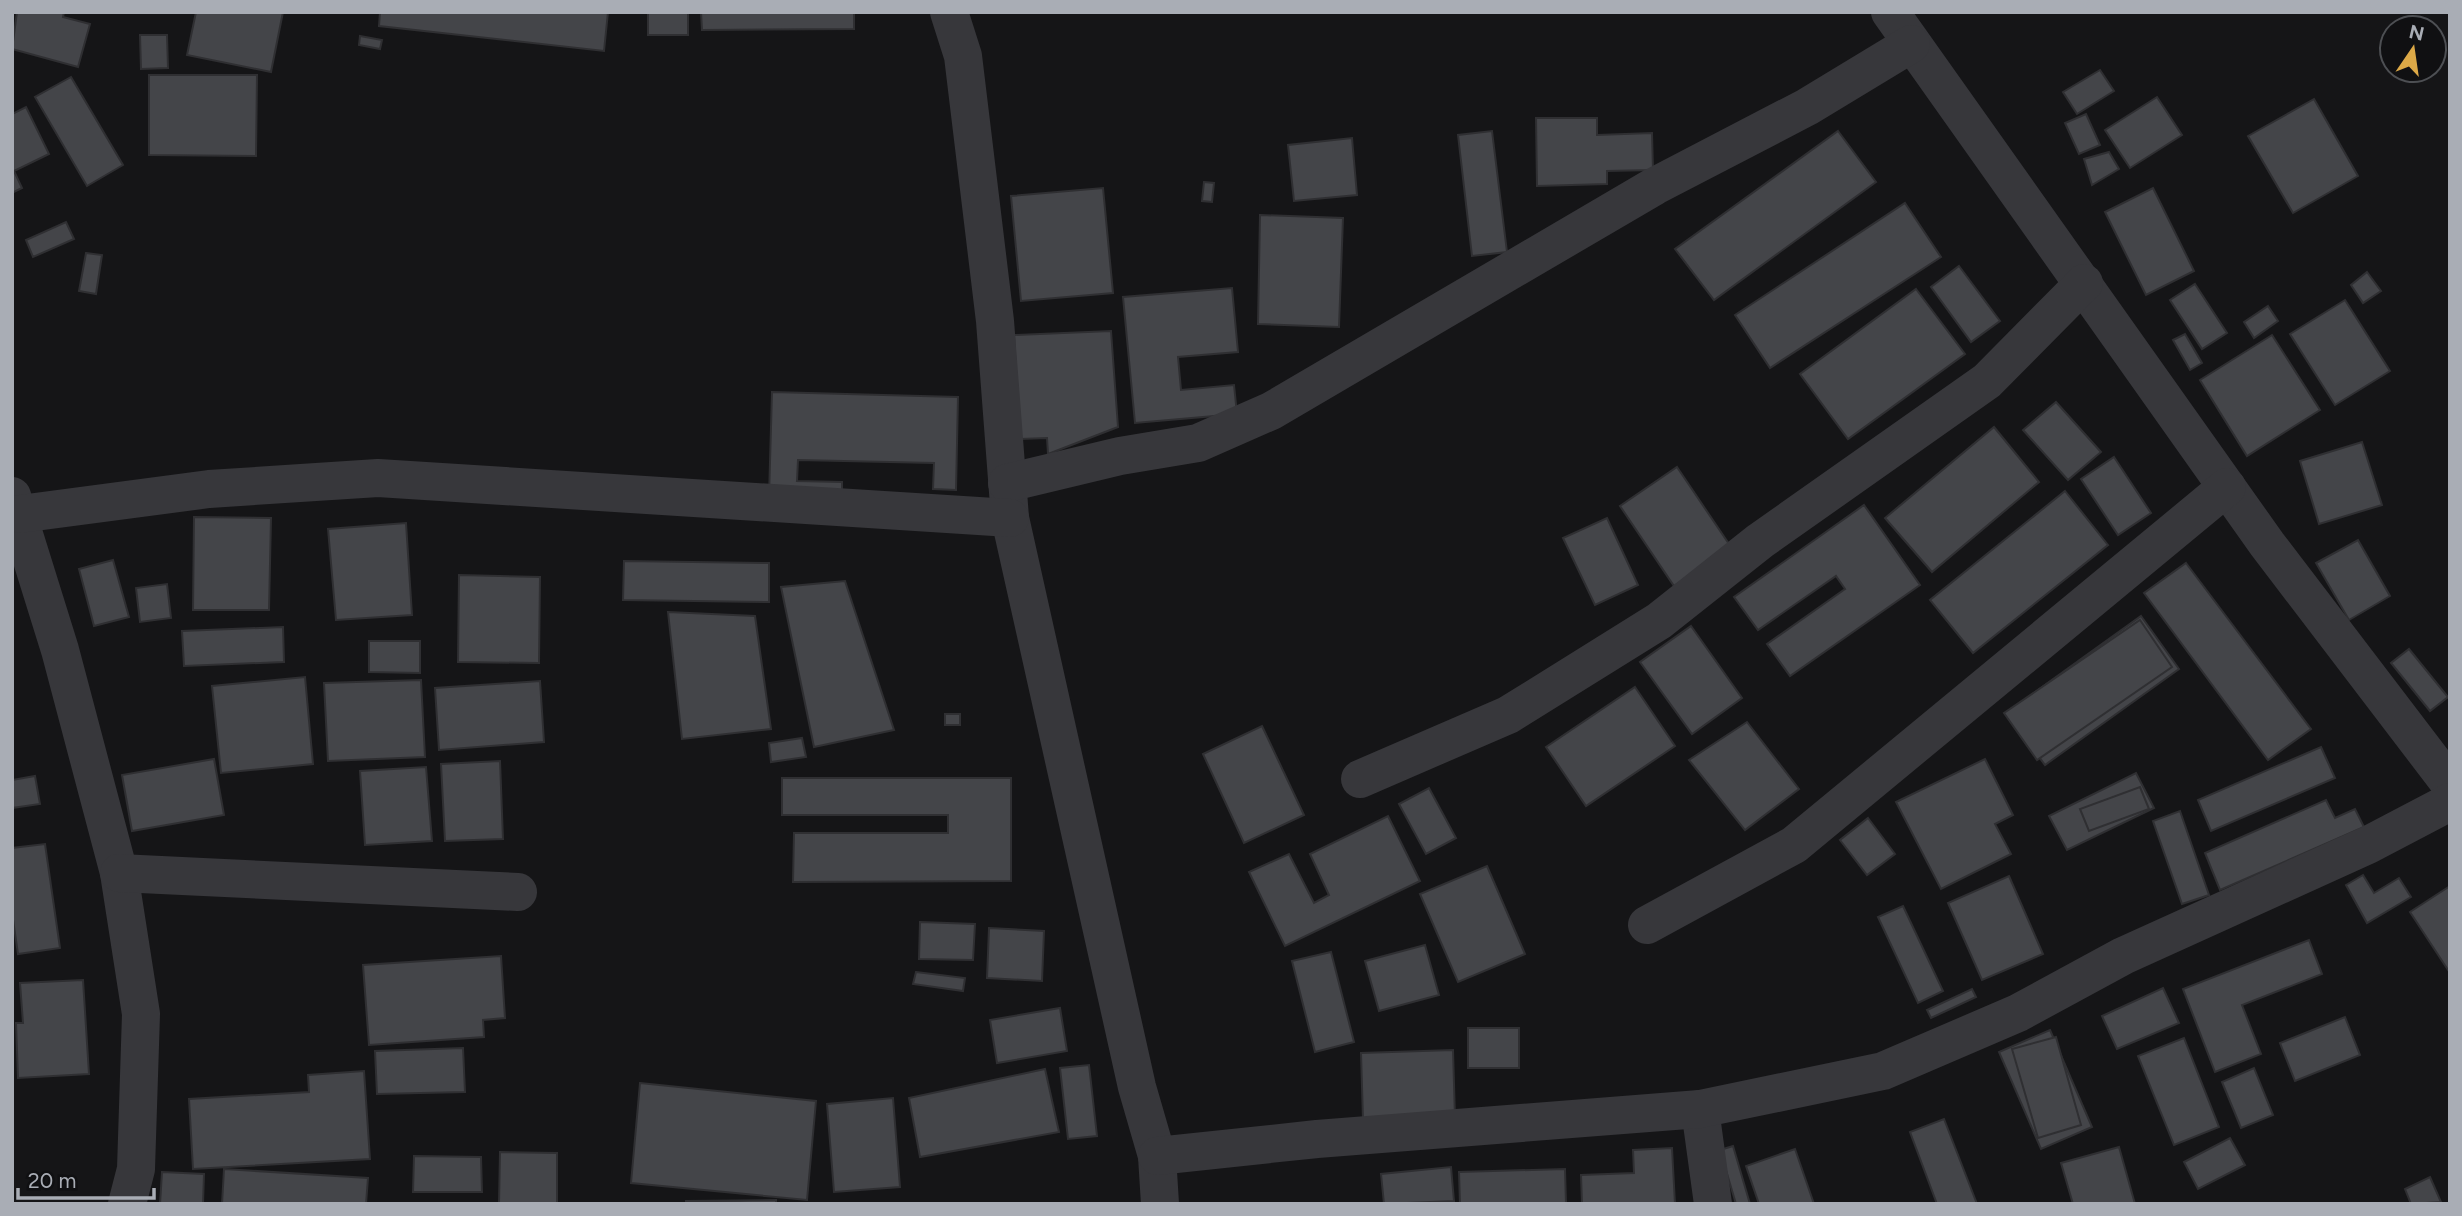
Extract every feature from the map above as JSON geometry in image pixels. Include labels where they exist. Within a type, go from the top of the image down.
[{"type":"street","points":[[949,12],[963,56],[995,321],[1009,501],[1137,1087],[1157,1156],[1160,1204]]},
{"type":"street","points":[[1890,12],[2227,487],[2450,784]]},
{"type":"street","points":[[127,1204],[136,1169],[141,1014],[120,873],[16,505],[379,478],[1009,501],[1120,456],[1198,443],[1271,411],[1655,186],[1807,107],[1911,44]]},
{"type":"street","points":[[1360,779],[1508,715],[1659,621],[1760,541],[1987,381],[2084,283]]},
{"type":"street","points":[[1647,925],[1794,845],[2227,487]]},
{"type":"street","points":[[1157,1156],[1317,1139],[1700,1109],[1883,1071],[2018,1013],[2123,956],[2368,845],[2450,802]]},
{"type":"street","points":[[120,873],[518,892]]},
{"type":"street","points":[[1700,1109],[1713,1204]]},
{"type":"building","points":[[17,12],[64,12],[63,17],[90,24],[78,67],[12,49]]},
{"type":"building","points":[[196,12],[283,12],[271,72],[187,55]]},
{"type":"building","points":[[380,12],[608,12],[604,51],[379,26]]},
{"type":"building","points":[[648,12],[688,12],[688,35],[648,35]]},
{"type":"building","points":[[701,12],[854,12],[854,29],[702,30]]},
{"type":"building","points":[[140,35],[167,35],[168,68],[141,69]]},
{"type":"building","points":[[360,36],[382,40],[380,49],[359,45]]},
{"type":"building","points":[[2100,70],[2114,91],[2077,114],[2063,92]]},
{"type":"building","points":[[149,75],[257,75],[256,156],[149,155]]},
{"type":"building","points":[[71,77],[123,165],[87,186],[35,97]]},
{"type":"building","points":[[2157,97],[2182,135],[2130,168],[2105,130]]},
{"type":"building","points":[[2314,99],[2358,176],[2293,213],[2248,136]]},
{"type":"building","points":[[26,107],[49,154],[14,171],[22,188],[12,193],[12,114]]},
{"type":"building","points":[[2086,114],[2100,145],[2079,154],[2065,123]]},
{"type":"building","points":[[1536,118],[1597,118],[1597,135],[1652,133],[1653,170],[1607,171],[1607,184],[1537,186]]},
{"type":"building","points":[[1492,131],[1507,252],[1472,256],[1458,135]]},
{"type":"building","points":[[1838,131],[1876,182],[1714,300],[1675,249]]},
{"type":"building","points":[[1352,138],[1357,195],[1294,201],[1288,145]]},
{"type":"building","points":[[2109,152],[2119,169],[2092,185],[2084,159]]},
{"type":"building","points":[[1204,182],[1214,183],[1212,202],[1202,201]]},
{"type":"building","points":[[1103,188],[1113,293],[1021,301],[1011,196]]},
{"type":"building","points":[[2153,188],[2194,271],[2146,295],[2105,212]]},
{"type":"building","points":[[1905,203],[1941,257],[1770,368],[1735,315]]},
{"type":"building","points":[[1260,215],[1343,218],[1339,327],[1258,324]]},
{"type":"building","points":[[66,222],[74,239],[33,257],[26,240]]},
{"type":"building","points":[[86,253],[102,255],[96,294],[79,291]]},
{"type":"building","points":[[1959,266],[2000,321],[1971,342],[1931,287]]},
{"type":"building","points":[[2367,272],[2381,291],[2363,303],[2351,285]]},
{"type":"building","points":[[2195,284],[2227,333],[2202,349],[2170,300]]},
{"type":"building","points":[[1232,288],[1238,352],[1178,357],[1181,390],[1234,385],[1237,414],[1135,423],[1123,297]]},
{"type":"building","points":[[1916,289],[1965,354],[1848,439],[1800,374]]},
{"type":"building","points":[[2345,300],[2390,371],[2335,405],[2290,334]]},
{"type":"building","points":[[2268,306],[2278,321],[2254,338],[2244,322]]},
{"type":"building","points":[[1111,331],[1118,427],[1048,454],[1047,438],[1020,439],[1014,335]]},
{"type":"building","points":[[2185,334],[2202,363],[2190,370],[2173,340]]},
{"type":"building","points":[[2272,335],[2320,410],[2247,456],[2200,380]]},
{"type":"building","points":[[772,392],[958,397],[956,490],[933,489],[934,463],[798,460],[797,481],[842,482],[842,499],[769,497]]},
{"type":"building","points":[[2056,402],[2101,452],[2068,480],[2023,430]]},
{"type":"building","points":[[1994,427],[2039,482],[1932,572],[1885,518]]},
{"type":"building","points":[[2362,442],[2382,505],[2319,524],[2300,461]]},
{"type":"building","points":[[2114,457],[2151,513],[2118,535],[2081,479]]},
{"type":"building","points":[[1677,467],[1731,547],[1674,586],[1620,506]]},
{"type":"building","points":[[2065,491],[2108,545],[1973,653],[1930,600]]},
{"type":"building","points":[[1864,505],[1920,585],[1790,676],[1767,644],[1845,589],[1836,576],[1758,630],[1734,597]]},
{"type":"building","points":[[194,517],[271,518],[269,610],[193,610]]},
{"type":"building","points":[[1607,518],[1638,585],[1595,605],[1563,538]]},
{"type":"building","points":[[406,523],[412,615],[336,620],[328,529]]},
{"type":"building","points":[[2358,540],[2390,596],[2349,620],[2316,563]]},
{"type":"building","points":[[113,560],[129,617],[94,626],[79,569]]},
{"type":"building","points":[[624,561],[769,563],[769,602],[623,600]]},
{"type":"building","points":[[2186,563],[2311,729],[2268,760],[2144,593]]},
{"type":"building","points":[[459,575],[540,577],[539,663],[458,662]]},
{"type":"building","points":[[845,581],[894,730],[814,747],[781,587]]},
{"type":"building","points":[[167,584],[171,618],[140,622],[136,588]]},
{"type":"building","points":[[668,612],[755,616],[771,729],[682,739]]},
{"type":"building","points":[[2141,616],[2179,669],[2045,765],[2006,713]]},
{"type":"building","points":[[2140,620],[2172,667],[2037,760],[2004,713]]},
{"type":"building","points":[[1691,626],[1742,698],[1692,734],[1640,662]]},
{"type":"building","points":[[283,627],[284,662],[184,666],[182,631]]},
{"type":"building","points":[[369,641],[420,641],[420,673],[369,672]]},
{"type":"building","points":[[2409,649],[2448,697],[2430,711],[2391,663]]},
{"type":"building","points":[[305,677],[313,764],[221,773],[212,686]]},
{"type":"building","points":[[421,680],[425,757],[328,761],[324,683]]},
{"type":"building","points":[[540,681],[544,742],[439,750],[435,688]]},
{"type":"building","points":[[1635,687],[1675,746],[1586,806],[1546,747]]},
{"type":"building","points":[[945,714],[960,714],[960,725],[945,725]]},
{"type":"building","points":[[1747,722],[1799,789],[1745,830],[1689,760]]},
{"type":"building","points":[[1262,726],[1304,815],[1244,843],[1203,754]]},
{"type":"building","points":[[802,738],[806,757],[771,762],[769,743]]},
{"type":"building","points":[[2321,747],[2335,778],[2211,831],[2198,800]]},
{"type":"building","points":[[214,759],[224,815],[132,831],[122,775]]},
{"type":"building","points":[[1985,759],[2013,815],[1995,824],[2011,854],[1941,889],[1896,802]]},
{"type":"building","points":[[500,761],[503,839],[445,841],[441,764]]},
{"type":"building","points":[[426,767],[432,841],[365,845],[360,771]]},
{"type":"building","points":[[2136,773],[2154,808],[2067,850],[2049,816]]},
{"type":"building","points":[[35,776],[40,804],[12,808],[12,780]]},
{"type":"building","points":[[782,778],[1011,778],[1011,881],[793,882],[794,833],[948,833],[948,815],[782,815]]},
{"type":"building","points":[[2140,787],[2149,809],[2089,831],[2080,809]]},
{"type":"building","points":[[1429,788],[1456,838],[1426,854],[1399,804]]},
{"type":"building","points":[[2326,800],[2335,818],[2355,809],[2364,827],[2220,890],[2205,853]]},
{"type":"building","points":[[2180,811],[2209,895],[2182,904],[2153,821]]},
{"type":"building","points":[[1388,816],[1420,881],[1285,946],[1249,872],[1289,854],[1314,903],[1329,895],[1310,854]]},
{"type":"building","points":[[1868,818],[1895,854],[1867,875],[1840,840]]},
{"type":"building","points":[[45,844],[60,948],[18,954],[12,913],[12,848]]},
{"type":"building","points":[[1487,866],[1525,954],[1458,982],[1420,894]]},
{"type":"building","points":[[2363,875],[2374,893],[2399,878],[2411,897],[2367,923],[2346,885]]},
{"type":"building","points":[[2009,876],[2043,954],[1982,980],[1948,903]]},
{"type":"building","points":[[2450,886],[2450,973],[2410,912]]},
{"type":"building","points":[[1903,906],[1943,991],[1918,1003],[1878,917]]},
{"type":"building","points":[[920,922],[975,924],[973,960],[919,959]]},
{"type":"building","points":[[989,928],[1044,931],[1042,981],[987,978]]},
{"type":"building","points":[[2309,940],[2322,974],[2242,1005],[2261,1054],[2215,1072],[2183,989]]},
{"type":"building","points":[[1425,945],[1439,995],[1379,1011],[1365,961]]},
{"type":"building","points":[[1331,952],[1354,1042],[1315,1052],[1292,961]]},
{"type":"building","points":[[501,956],[505,1018],[483,1020],[484,1037],[369,1045],[363,965]]},
{"type":"building","points":[[916,972],[965,978],[963,991],[913,984]]},
{"type":"building","points":[[83,980],[89,1074],[18,1078],[16,1023],[23,1023],[20,983]]},
{"type":"building","points":[[2163,988],[2179,1023],[2117,1049],[2102,1016]]},
{"type":"building","points":[[1972,989],[1976,997],[1931,1018],[1927,1010]]},
{"type":"building","points":[[1060,1008],[1067,1051],[997,1063],[990,1020]]},
{"type":"building","points":[[2345,1017],[2360,1055],[2295,1081],[2280,1043]]},
{"type":"building","points":[[1468,1028],[1519,1028],[1519,1068],[1468,1068]]},
{"type":"building","points":[[2050,1030],[2092,1127],[2041,1149],[1999,1052]]},
{"type":"building","points":[[2056,1037],[2081,1125],[2038,1138],[2012,1049]]},
{"type":"building","points":[[2184,1038],[2219,1127],[2174,1145],[2138,1056]]},
{"type":"building","points":[[463,1048],[465,1092],[377,1094],[375,1051]]},
{"type":"building","points":[[1453,1050],[1455,1118],[1363,1120],[1361,1053]]},
{"type":"building","points":[[1089,1065],[1097,1136],[1068,1139],[1060,1068]]},
{"type":"building","points":[[2254,1068],[2273,1115],[2241,1128],[2222,1082]]},
{"type":"building","points":[[1045,1069],[1059,1132],[920,1157],[909,1098]]},
{"type":"building","points":[[364,1071],[370,1159],[193,1169],[189,1099],[309,1092],[308,1075]]},
{"type":"building","points":[[640,1083],[816,1101],[807,1200],[631,1183]]},
{"type":"building","points":[[893,1098],[900,1187],[834,1192],[827,1104]]},
{"type":"building","points":[[1944,1119],[1977,1204],[1937,1204],[1910,1132]]},
{"type":"building","points":[[2230,1138],[2245,1165],[2198,1189],[2184,1162]]},
{"type":"building","points":[[1733,1146],[1750,1204],[1736,1204],[1720,1150]]},
{"type":"building","points":[[2119,1147],[2135,1204],[2073,1204],[2061,1163]]},
{"type":"building","points":[[1672,1148],[1675,1204],[1582,1204],[1581,1175],[1634,1173],[1633,1150]]},
{"type":"building","points":[[1795,1149],[1814,1204],[1759,1204],[1746,1166]]},
{"type":"building","points":[[500,1152],[557,1153],[557,1204],[499,1204]]},
{"type":"building","points":[[414,1156],[481,1157],[482,1192],[413,1192]]},
{"type":"building","points":[[1451,1167],[1454,1201],[1384,1204],[1381,1174]]},
{"type":"building","points":[[224,1169],[368,1178],[366,1204],[222,1204]]},
{"type":"building","points":[[1565,1169],[1566,1204],[1460,1204],[1459,1172]]},
{"type":"building","points":[[162,1172],[204,1174],[203,1204],[160,1204]]},
{"type":"building","points":[[2430,1177],[2441,1202],[2411,1204],[2405,1189]]},
{"type":"building","points":[[776,1200],[776,1204],[685,1201]]}]
